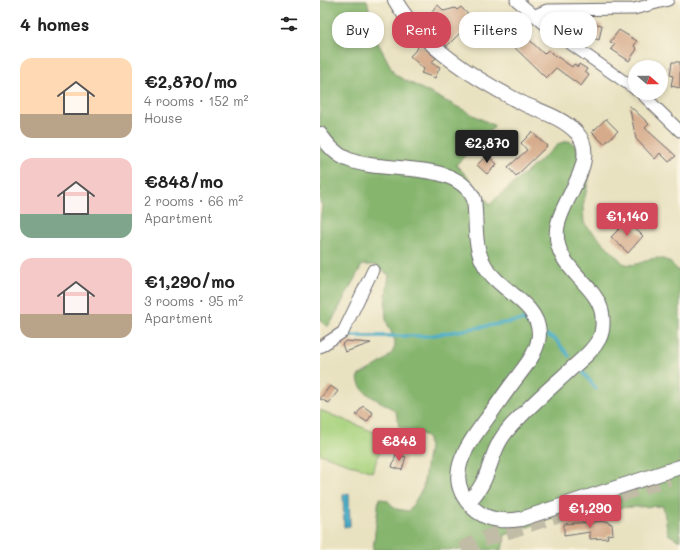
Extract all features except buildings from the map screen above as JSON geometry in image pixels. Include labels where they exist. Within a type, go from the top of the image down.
[{"type":"main road","points":[[395,0],[415,29],[427,40],[494,88],[570,126],[584,144],[585,155],[583,167],[559,218],[557,241],[559,250],[565,261],[598,304],[603,321],[599,339],[588,353],[519,418],[503,436],[496,450],[486,478],[468,502]]},
{"type":"main road","points":[[320,134],[332,149],[351,160],[368,165],[440,174],[461,183],[471,193],[474,199],[477,243],[482,263],[493,277],[527,308],[537,324],[538,342],[530,360],[462,456],[458,476],[461,488],[468,502],[476,511],[486,517],[497,520],[512,521],[680,467]]},
{"type":"street","points":[[516,0],[533,16],[555,33],[628,84]]},
{"type":"street","points":[[533,16],[547,10],[634,9],[668,0]]},
{"type":"street","points":[[648,100],[680,131]]},
{"type":"street","points":[[320,347],[343,332],[373,270]]},
{"type":"green space","points":[[320,0],[367,0],[370,12],[332,12],[332,48],[381,48],[395,75],[495,126],[456,165],[490,204],[560,143],[569,141],[576,146],[579,158],[590,174],[583,206],[584,223],[623,263],[630,265],[650,259],[664,259],[680,273],[680,541],[668,534],[663,506],[579,509],[505,535],[502,550],[373,550],[379,498],[388,501],[396,509],[409,511],[423,488],[429,447],[428,439],[422,434],[399,427],[396,412],[372,397],[362,388],[359,383],[358,376],[387,358],[392,353],[394,348],[395,342],[385,312],[389,275],[375,265],[362,265],[332,321],[327,327],[320,320],[320,223],[322,205],[320,202]]},
{"type":"green space","points":[[320,410],[386,437],[372,472],[320,454]]},
{"type":"water","points":[[343,494],[349,494],[350,526],[344,527]]},
{"type":"waterway","points":[[344,336],[428,336],[523,320],[530,324]]},
{"type":"waterway","points":[[547,335],[556,340],[569,356]]},
{"type":"waterway","points":[[582,371],[596,389]]},
{"type":"tunnel","points":[[462,550],[481,540],[669,478]]}]
